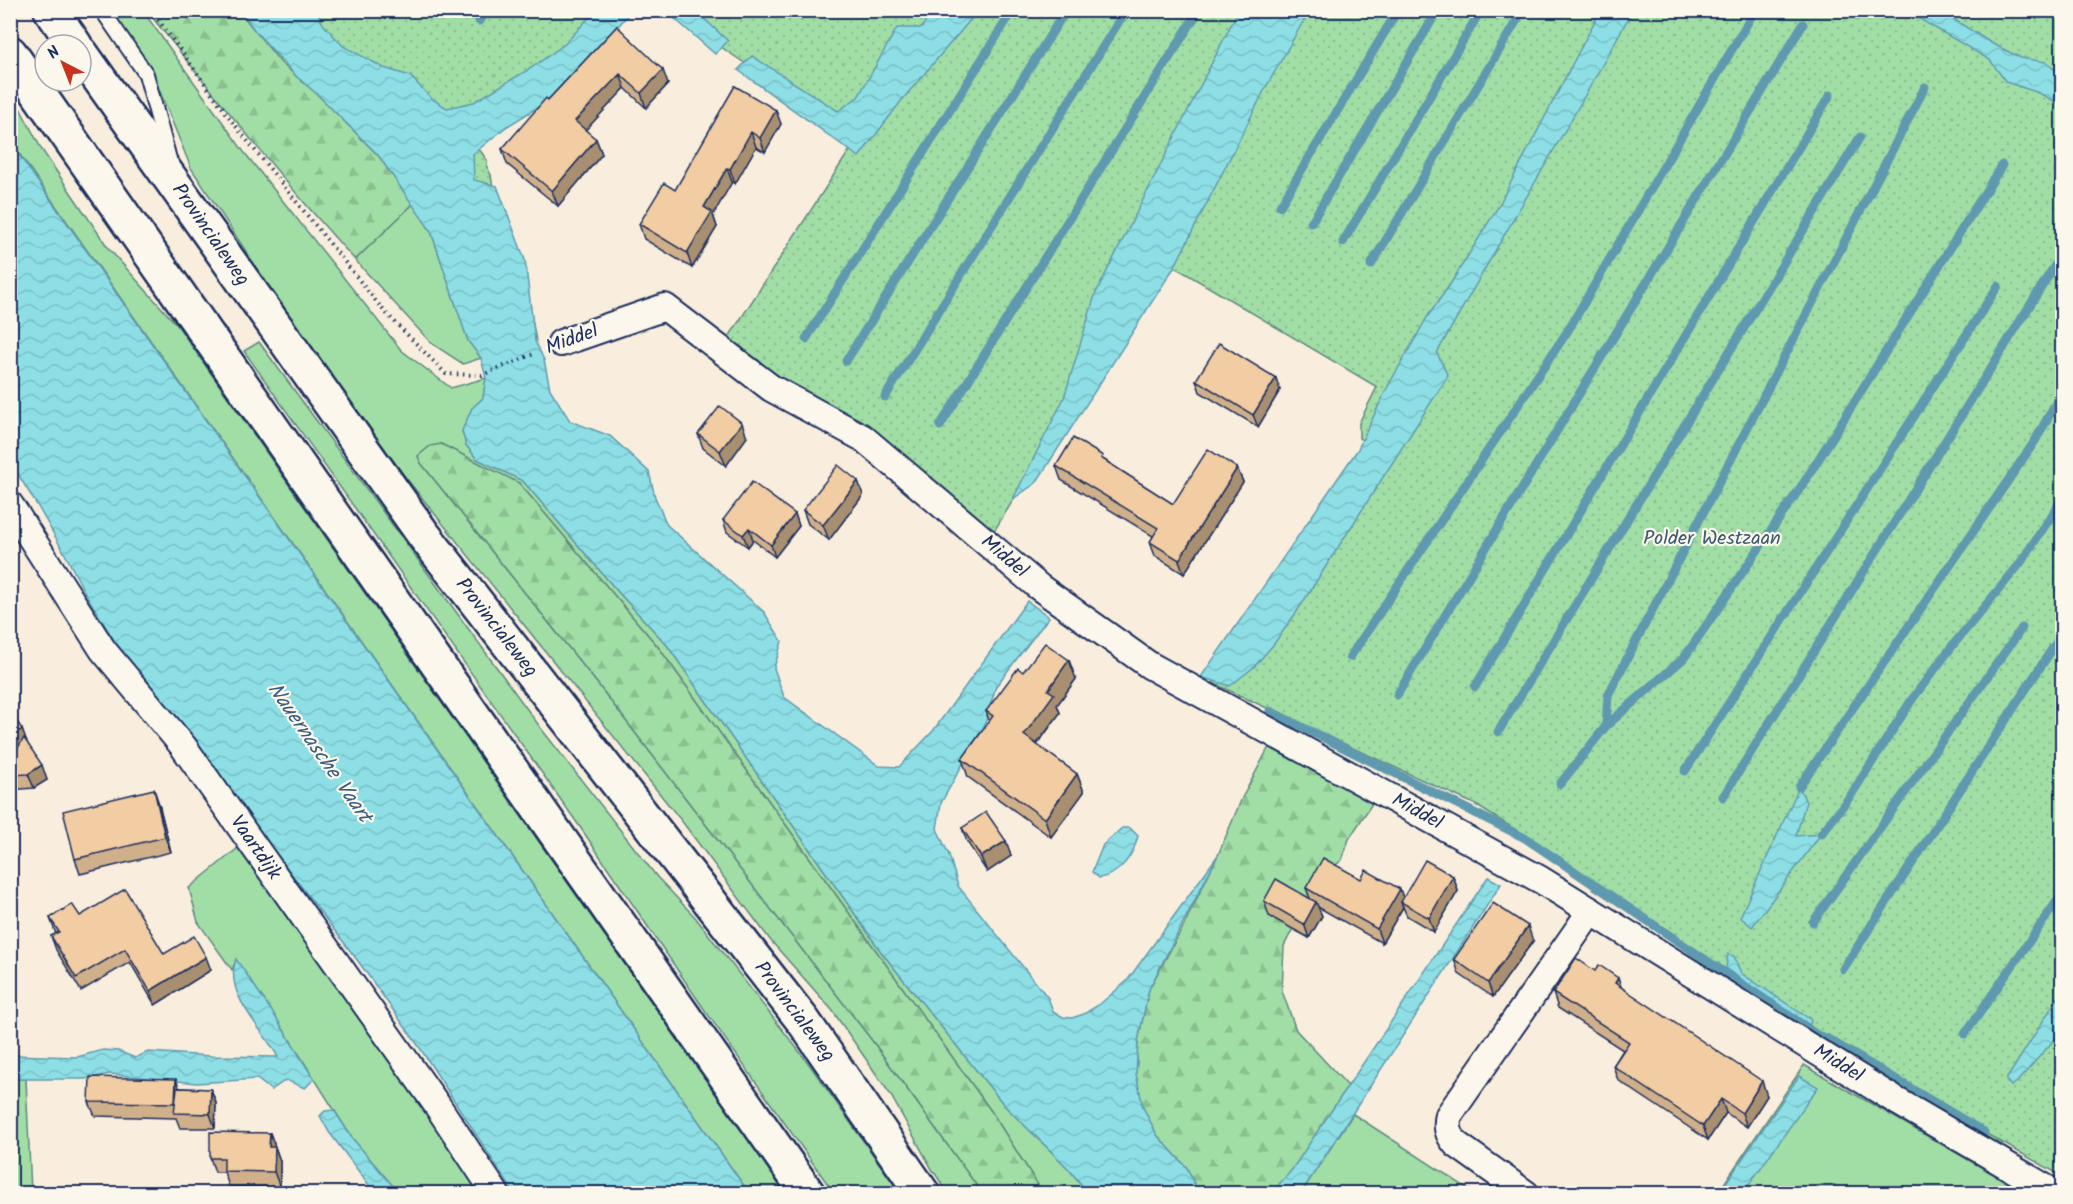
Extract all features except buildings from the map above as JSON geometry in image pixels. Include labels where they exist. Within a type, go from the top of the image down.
[{"type":"highway","points":[[51,10],[67,33]]},
{"type":"highway","points":[[10,53],[808,1194]]},
{"type":"highway","name":"Provincialeweg","points":[[93,70],[423,534],[804,1022],[923,1194]]},
{"type":"street","name":"Middel","points":[[561,343],[665,307],[771,388],[863,438],[1039,587],[1149,665],[1531,874],[1895,1100],[2056,1194]]},
{"type":"street","name":"Vaartdijk","points":[[10,505],[103,650],[183,746],[437,1105],[496,1194]]},
{"type":"street","points":[[1526,1194],[1456,1144],[1449,1135],[1447,1124],[1449,1115],[1592,911]]},
{"type":"lane","points":[[102,10],[146,74],[177,189]]},
{"type":"path","name":"Middel","points":[[151,10],[238,129],[384,311],[446,374],[482,375],[561,343]]},
{"type":"green space","points":[[111,11],[143,11],[244,152],[401,350],[451,388],[486,378],[483,398],[472,409],[462,431],[466,445],[477,459],[523,481],[667,645],[882,953],[1005,1106],[1068,1168],[1088,1193],[1043,1193],[991,1111],[659,648],[519,483],[441,444],[418,456],[421,463],[593,678],[874,1043],[982,1193],[948,1193],[890,1094],[832,1010],[771,941],[684,824],[406,478],[294,324],[191,168],[150,67]]},
{"type":"green space","points":[[147,11],[241,11],[255,31],[297,77],[378,155],[413,204],[355,260],[223,106]]},
{"type":"green space","points":[[239,11],[613,11],[471,138],[487,160],[494,195],[529,302],[536,341],[482,358],[432,230],[378,155],[318,94],[281,63]]},
{"type":"green space","name":"Polder Westzaan","points":[[670,11],[2062,11],[2062,1176],[1958,1118],[1832,1043],[1715,967],[1553,853],[1474,804],[1213,683],[1293,574],[1374,448],[1359,438],[1359,423],[1377,387],[1175,267],[1076,389],[1075,399],[993,533],[832,406],[810,398],[727,340],[857,139]]},
{"type":"green space","points":[[10,89],[42,150],[109,249],[177,325],[785,1193],[749,1193],[11,142]]},
{"type":"green space","points":[[413,204],[431,231],[468,341],[481,358],[463,364],[431,343],[355,260]]},
{"type":"green space","points":[[259,342],[543,731],[657,877],[695,917],[809,1064],[900,1193],[834,1193],[702,1006],[580,827],[244,351]]},
{"type":"green space","points":[[441,444],[519,483],[659,648],[991,1111],[1043,1193],[982,1193],[874,1043],[593,678],[421,463],[418,456],[430,446]]},
{"type":"green space","points":[[1269,747],[1342,779],[1373,802],[1349,839],[1342,860],[1325,873],[1320,890],[1309,898],[1284,946],[1282,991],[1296,1030],[1348,1086],[1291,1172],[1271,1193],[1202,1193],[1195,1186],[1187,1168],[1157,1135],[1143,1108],[1136,1075],[1138,1041],[1149,989],[1182,929],[1218,855],[1242,798]]},
{"type":"green space","points":[[238,848],[483,1193],[399,1193],[352,1138],[273,1013],[236,960],[232,970],[198,922],[189,888]]},
{"type":"green space","points":[[1830,1027],[2005,1144],[1987,1144],[1857,1069]]},
{"type":"green space","points":[[1804,1065],[2026,1193],[1717,1194]]},
{"type":"green space","points":[[10,1079],[26,1079],[31,1193],[11,1193]]},
{"type":"green space","points":[[1353,1114],[1467,1188],[1474,1193],[1301,1193]]},
{"type":"water","points":[[241,11],[317,11],[323,24],[343,46],[384,68],[410,76],[432,99],[447,108],[474,102],[531,68],[565,44],[595,11],[631,11],[564,91],[506,127],[473,154],[474,180],[497,186],[525,260],[535,341],[544,360],[550,389],[570,421],[610,436],[649,472],[655,497],[667,525],[764,612],[782,641],[774,668],[784,697],[879,766],[899,767],[933,731],[1027,601],[1049,617],[996,686],[985,724],[941,803],[937,829],[949,855],[958,886],[1048,998],[1053,1011],[1063,1017],[1072,1018],[1100,1004],[1127,981],[1218,855],[1149,989],[1138,1041],[1136,1074],[1143,1107],[1157,1135],[1187,1168],[1195,1186],[1202,1193],[1088,1193],[1068,1168],[1005,1106],[882,953],[667,645],[523,481],[477,459],[466,445],[462,431],[472,408],[483,398],[486,378],[481,358],[468,341],[431,231],[378,155],[297,77],[255,31]]},
{"type":"water","points":[[666,11],[696,11],[728,41],[715,54]]},
{"type":"water","points":[[930,11],[978,11],[902,100],[859,157],[738,70],[752,56],[838,111],[858,97],[897,28],[922,28]]},
{"type":"water","points":[[1238,11],[1309,11],[1265,89],[1175,266],[1036,483],[1013,499],[1064,398],[1095,295]]},
{"type":"water","points":[[1600,11],[1632,11],[1437,353],[1448,376],[1296,613],[1273,645],[1254,667],[1230,686],[1201,677],[1358,449],[1387,388],[1428,316],[1498,207]]},
{"type":"water","points":[[1906,11],[1941,11],[1991,43],[2021,58],[2046,62],[2062,76],[2062,105],[2039,93],[2006,82],[1990,60]]},
{"type":"water","name":"Nauernasche Vaart","points":[[10,142],[749,1193],[514,1193],[420,1048],[358,961],[264,838],[231,790],[115,642],[11,463]]},
{"type":"water","points":[[1799,787],[1806,802],[1796,836],[1821,834],[1752,927],[1740,917]]},
{"type":"water","points":[[1122,828],[1130,828],[1138,836],[1133,851],[1119,869],[1099,878],[1092,872],[1103,845]]},
{"type":"water","points":[[1488,877],[1501,884],[1301,1193],[1271,1193],[1291,1171]]},
{"type":"water","points":[[1728,954],[1734,956],[1741,973],[1811,1020],[1810,1025],[1726,969]]},
{"type":"water","points":[[236,959],[314,1079],[305,1088],[286,1080],[271,1090],[257,1079],[197,1083],[110,1074],[85,1079],[11,1079],[11,1055],[77,1057],[103,1050],[118,1051],[135,1058],[148,1052],[278,1057],[246,1011],[240,998],[233,972]]},
{"type":"water","points":[[2062,991],[2062,1031],[2011,1086],[2006,1080]]},
{"type":"water","points":[[1799,1076],[1818,1087],[1743,1193],[1719,1193]]},
{"type":"water","points":[[334,1110],[352,1138],[399,1193],[375,1193],[329,1132],[320,1116],[325,1111]]},
{"type":"waterway","points":[[479,21],[487,10]]},
{"type":"waterway","points":[[806,339],[1013,10]]},
{"type":"waterway","points":[[846,361],[1066,10]]},
{"type":"waterway","points":[[885,397],[1126,10]]},
{"type":"waterway","points":[[940,426],[1199,10]]},
{"type":"waterway","points":[[1280,206],[1398,10]]},
{"type":"waterway","points":[[1311,223],[1438,10]]},
{"type":"waterway","points":[[1343,242],[1481,10]]},
{"type":"waterway","points":[[1371,265],[1523,10]]},
{"type":"waterway","points":[[1350,657],[1567,332],[1755,10]]},
{"type":"waterway","points":[[1397,695],[1803,24]]},
{"type":"waterway","points":[[1925,87],[1608,695],[1606,726],[1684,658],[1805,481],[2002,165]]},
{"type":"waterway","points":[[1475,687],[1830,95]]},
{"type":"waterway","points":[[1498,732],[1860,137]]},
{"type":"waterway","points":[[1723,797],[2062,254]]},
{"type":"waterway","points":[[1685,771],[1998,286]]},
{"type":"waterway","points":[[1799,787],[2035,441],[2062,392]]},
{"type":"waterway","points":[[1821,834],[1851,795],[1913,698],[2019,565],[2062,500]]},
{"type":"waterway","points":[[1813,922],[2022,628]]},
{"type":"waterway","points":[[1843,969],[2062,634]]},
{"type":"waterway","points":[[1270,711],[1525,838],[1817,1035],[1828,1039],[1984,1132]]},
{"type":"waterway","points":[[1560,784],[1606,726]]},
{"type":"waterway","points":[[1965,1034],[2062,894]]}]
